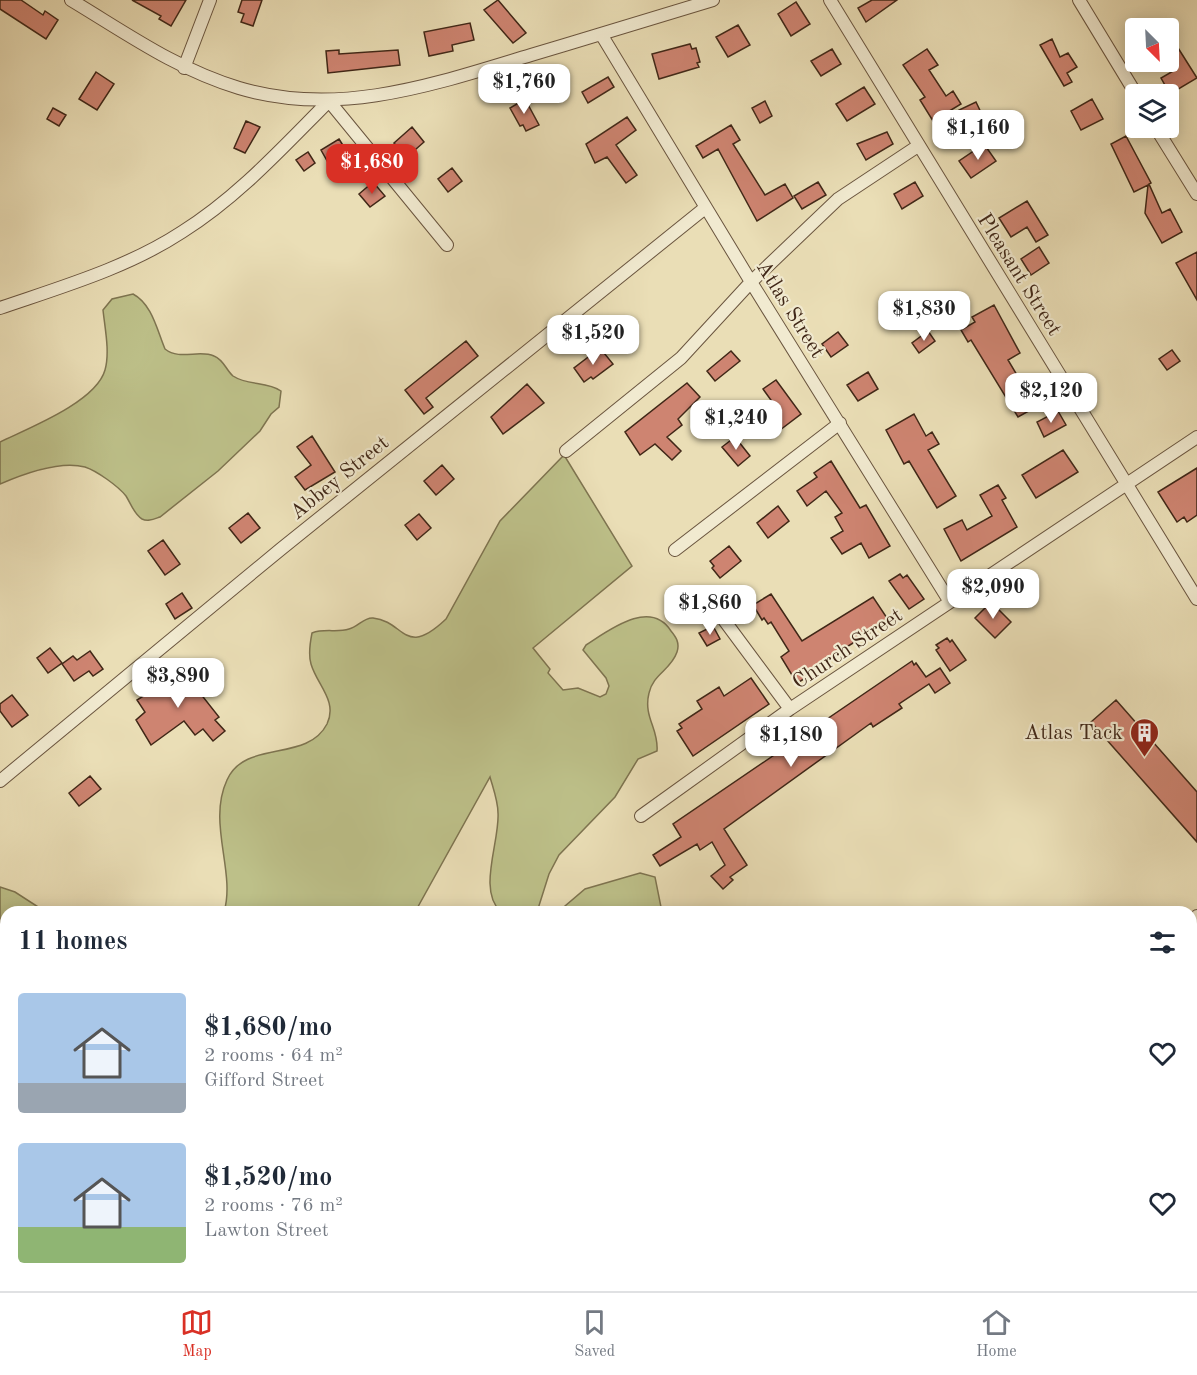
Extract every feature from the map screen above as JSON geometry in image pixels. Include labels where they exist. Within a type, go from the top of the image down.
[{"type":"street","points":[[71,0],[149,50],[184,68],[231,85],[270,95],[329,101],[360,99],[420,87],[713,0]]},
{"type":"street","points":[[184,68],[210,0]]},
{"type":"street","name":"Pleasant Street","points":[[830,0],[1197,599]]},
{"type":"street","points":[[1079,0],[1130,84]]},
{"type":"street","name":"Atlas Street","points":[[601,34],[705,208],[950,602]]},
{"type":"street","points":[[329,101],[447,244]]},
{"type":"street","points":[[0,308],[98,273],[181,233],[252,178],[329,101]]},
{"type":"street","points":[[1162,138],[1197,194]]},
{"type":"street","points":[[566,451],[681,358],[751,282],[838,199],[918,146]]},
{"type":"street","name":"Abbey Street","points":[[0,781],[281,549],[705,208]]},
{"type":"street","points":[[675,550],[840,423]]},
{"type":"street","name":"Church Street","points":[[641,816],[790,710],[1197,437]]},
{"type":"street","points":[[721,616],[790,710]]},
{"type":"green space","points":[[133,294],[145,304],[165,349],[183,355],[208,354],[214,356],[233,376],[281,391],[279,407],[271,414],[260,431],[218,471],[160,517],[153,519],[144,520],[139,517],[118,488],[101,475],[85,467],[64,465],[53,467],[30,472],[0,484],[0,442],[60,413],[89,393],[99,382],[105,370],[107,356],[103,310],[112,299]]},
{"type":"green space","points":[[564,455],[632,566],[533,648],[550,669],[548,673],[563,690],[578,688],[600,697],[606,694],[609,686],[606,678],[583,650],[586,645],[629,620],[652,617],[662,622],[677,640],[678,646],[671,663],[654,681],[649,693],[648,709],[656,736],[657,751],[638,759],[615,797],[559,855],[549,874],[539,906],[496,906],[494,903],[490,879],[498,813],[490,777],[418,906],[225,906],[227,881],[220,813],[227,780],[236,767],[247,759],[291,748],[318,736],[330,716],[328,700],[310,660],[312,633],[344,630],[373,618],[384,621],[413,637],[432,631],[446,619],[500,521]]},
{"type":"green space","points":[[640,873],[655,877],[661,906],[565,906],[585,889]]},
{"type":"green space","points":[[0,887],[15,892],[37,906],[0,906]]},
{"type":"building","points":[[0,0],[21,0],[43,15],[45,11],[58,20],[46,39],[0,9]]},
{"type":"building","points":[[132,0],[186,0],[171,26],[159,19],[161,16]]},
{"type":"building","points":[[242,0],[262,0],[253,26],[241,22],[244,14],[238,12]]},
{"type":"building","points":[[498,0],[526,33],[513,43],[484,10]]},
{"type":"building","points":[[872,0],[897,0],[866,22],[858,8]]},
{"type":"building","points":[[796,2],[810,24],[791,36],[778,14]]},
{"type":"building","points":[[470,23],[474,40],[452,45],[453,51],[429,56],[424,32]]},
{"type":"building","points":[[738,25],[750,45],[728,57],[716,37]]},
{"type":"building","points":[[1052,39],[1060,57],[1068,53],[1077,67],[1067,73],[1072,82],[1064,86],[1040,45]]},
{"type":"building","points":[[690,44],[692,49],[696,48],[699,67],[659,79],[652,54]]},
{"type":"building","points":[[832,49],[841,64],[821,76],[811,61]]},
{"type":"building","points":[[927,49],[938,65],[929,70],[946,96],[953,91],[961,104],[933,121],[920,100],[925,97],[903,65]]},
{"type":"building","points":[[1179,49],[1197,78],[1179,89],[1179,84],[1164,84],[1161,78],[1172,72],[1179,72]]},
{"type":"building","points":[[339,50],[339,54],[398,50],[400,65],[328,73],[326,51]]},
{"type":"building","points":[[96,72],[114,84],[97,110],[79,99]]},
{"type":"building","points":[[608,77],[614,87],[588,103],[582,92]]},
{"type":"building","points":[[864,87],[875,104],[847,121],[836,104]]},
{"type":"building","points":[[525,99],[539,125],[526,131],[523,125],[520,126],[510,108]]},
{"type":"building","points":[[1092,99],[1103,119],[1081,130],[1071,111]]},
{"type":"building","points":[[765,101],[772,116],[760,123],[752,108]]},
{"type":"building","points":[[976,102],[985,121],[968,129],[959,110]]},
{"type":"building","points":[[53,108],[66,115],[59,126],[47,119]]},
{"type":"building","points":[[627,117],[636,130],[616,145],[637,175],[626,183],[607,157],[595,163],[586,144]]},
{"type":"building","points":[[246,121],[260,127],[245,153],[234,148]]},
{"type":"building","points":[[731,125],[740,140],[733,144],[765,195],[785,184],[793,198],[757,221],[718,149],[703,158],[696,146]]},
{"type":"building","points":[[412,127],[424,142],[407,157],[394,143]]},
{"type":"building","points":[[887,132],[893,144],[866,160],[857,144]]},
{"type":"building","points":[[1125,137],[1127,138],[1151,183],[1149,184],[1162,213],[1170,209],[1182,232],[1162,243],[1145,213],[1148,185],[1134,192],[1111,144]]},
{"type":"building","points":[[339,139],[349,155],[330,166],[321,150]]},
{"type":"building","points":[[984,144],[996,161],[971,178],[959,161]]},
{"type":"building","points":[[308,152],[315,163],[304,171],[296,160]]},
{"type":"building","points":[[452,168],[462,181],[448,192],[438,179]]},
{"type":"building","points":[[373,182],[385,196],[370,207],[359,194]]},
{"type":"building","points":[[818,182],[826,195],[802,209],[794,196]]},
{"type":"building","points":[[915,182],[923,196],[902,209],[894,194]]},
{"type":"building","points":[[1027,201],[1048,235],[1036,242],[1027,227],[1011,237],[999,218]]},
{"type":"building","points":[[1039,247],[1049,263],[1031,275],[1021,259]]},
{"type":"building","points":[[1197,252],[1197,300],[1176,263]]},
{"type":"building","points":[[994,305],[1020,353],[1008,360],[1036,407],[1018,417],[971,340],[968,342],[961,330],[975,322],[972,317]]},
{"type":"building","points":[[928,331],[935,341],[919,353],[912,343]]},
{"type":"building","points":[[838,332],[848,345],[831,357],[822,344]]},
{"type":"building","points":[[466,341],[478,356],[426,398],[433,407],[424,414],[405,390]]},
{"type":"building","points":[[600,348],[613,364],[593,379],[591,377],[584,382],[574,368]]},
{"type":"building","points":[[1172,350],[1180,361],[1167,370],[1159,359]]},
{"type":"building","points":[[731,351],[740,361],[715,381],[707,371]]},
{"type":"building","points":[[868,372],[878,389],[858,401],[847,385]]},
{"type":"building","points":[[776,380],[801,414],[780,430],[768,413],[776,407],[763,389]]},
{"type":"building","points":[[687,383],[700,397],[678,419],[682,425],[667,437],[681,451],[672,460],[655,444],[640,455],[625,432]]},
{"type":"building","points":[[527,384],[544,403],[503,434],[491,417]]},
{"type":"building","points":[[1058,411],[1066,425],[1044,437],[1037,422]]},
{"type":"building","points":[[914,414],[926,436],[932,432],[939,444],[928,450],[956,496],[937,508],[909,461],[904,464],[886,430]]},
{"type":"building","points":[[312,436],[335,472],[305,490],[295,477],[311,465],[297,447]]},
{"type":"building","points":[[735,437],[750,456],[738,466],[722,447]]},
{"type":"building","points":[[1063,450],[1078,472],[1036,498],[1022,475]]},
{"type":"building","points":[[831,461],[860,508],[866,505],[890,546],[869,558],[861,543],[842,554],[831,538],[843,531],[835,517],[842,513],[826,491],[807,506],[797,491],[817,477],[814,473]]},
{"type":"building","points":[[442,465],[454,479],[436,495],[424,481]]},
{"type":"building","points":[[1197,468],[1197,515],[1187,522],[1184,517],[1177,522],[1158,492]]},
{"type":"building","points":[[998,485],[1006,498],[1002,500],[1017,527],[961,561],[944,529],[962,520],[967,530],[992,516],[980,495]]},
{"type":"building","points":[[778,506],[789,521],[768,538],[757,523]]},
{"type":"building","points":[[248,513],[260,528],[241,543],[229,528]]},
{"type":"building","points":[[419,514],[431,528],[417,540],[405,525]]},
{"type":"building","points":[[163,540],[180,564],[165,575],[148,551]]},
{"type":"building","points":[[729,546],[741,561],[720,578],[712,568],[714,566],[710,561]]},
{"type":"building","points":[[900,574],[903,578],[907,575],[924,599],[909,609],[889,581]]},
{"type":"building","points":[[182,593],[192,608],[175,619],[166,604]]},
{"type":"building","points":[[771,594],[802,641],[873,597],[889,621],[809,670],[812,674],[799,682],[795,680],[781,657],[789,651],[771,622],[768,624],[764,618],[762,620],[753,605]]},
{"type":"building","points":[[991,602],[1011,622],[995,638],[975,618]]},
{"type":"building","points":[[713,626],[720,639],[707,646],[699,633]]},
{"type":"building","points":[[947,638],[950,642],[952,640],[966,660],[950,671],[936,650],[939,648],[936,645]]},
{"type":"building","points":[[50,648],[62,663],[48,673],[37,658]]},
{"type":"building","points":[[90,651],[103,669],[93,676],[89,671],[74,681],[62,664],[73,656],[77,660]]},
{"type":"building","points":[[912,661],[926,677],[940,668],[950,683],[935,693],[929,684],[899,704],[902,708],[873,727],[871,723],[724,829],[747,865],[730,877],[733,880],[723,889],[711,876],[725,865],[712,842],[700,850],[697,844],[660,866],[653,855],[681,837],[673,824]]},
{"type":"building","points":[[193,668],[203,684],[196,688],[219,717],[215,720],[225,731],[213,741],[203,729],[195,735],[184,721],[151,745],[136,720],[145,712],[137,700],[178,674],[179,677]]},
{"type":"building","points":[[751,678],[769,704],[693,756],[677,731],[682,728],[679,724],[702,709],[697,701],[719,687],[724,696]]},
{"type":"building","points":[[12,695],[28,715],[12,727],[0,711],[0,704]]},
{"type":"building","name":"Atlas Tack","points":[[1116,700],[1197,792],[1197,842],[1091,722]]},
{"type":"building","points":[[90,776],[101,789],[79,806],[69,793]]},
{"type":"place","name":"Atlas Tack","points":[[1144,758]]}]
